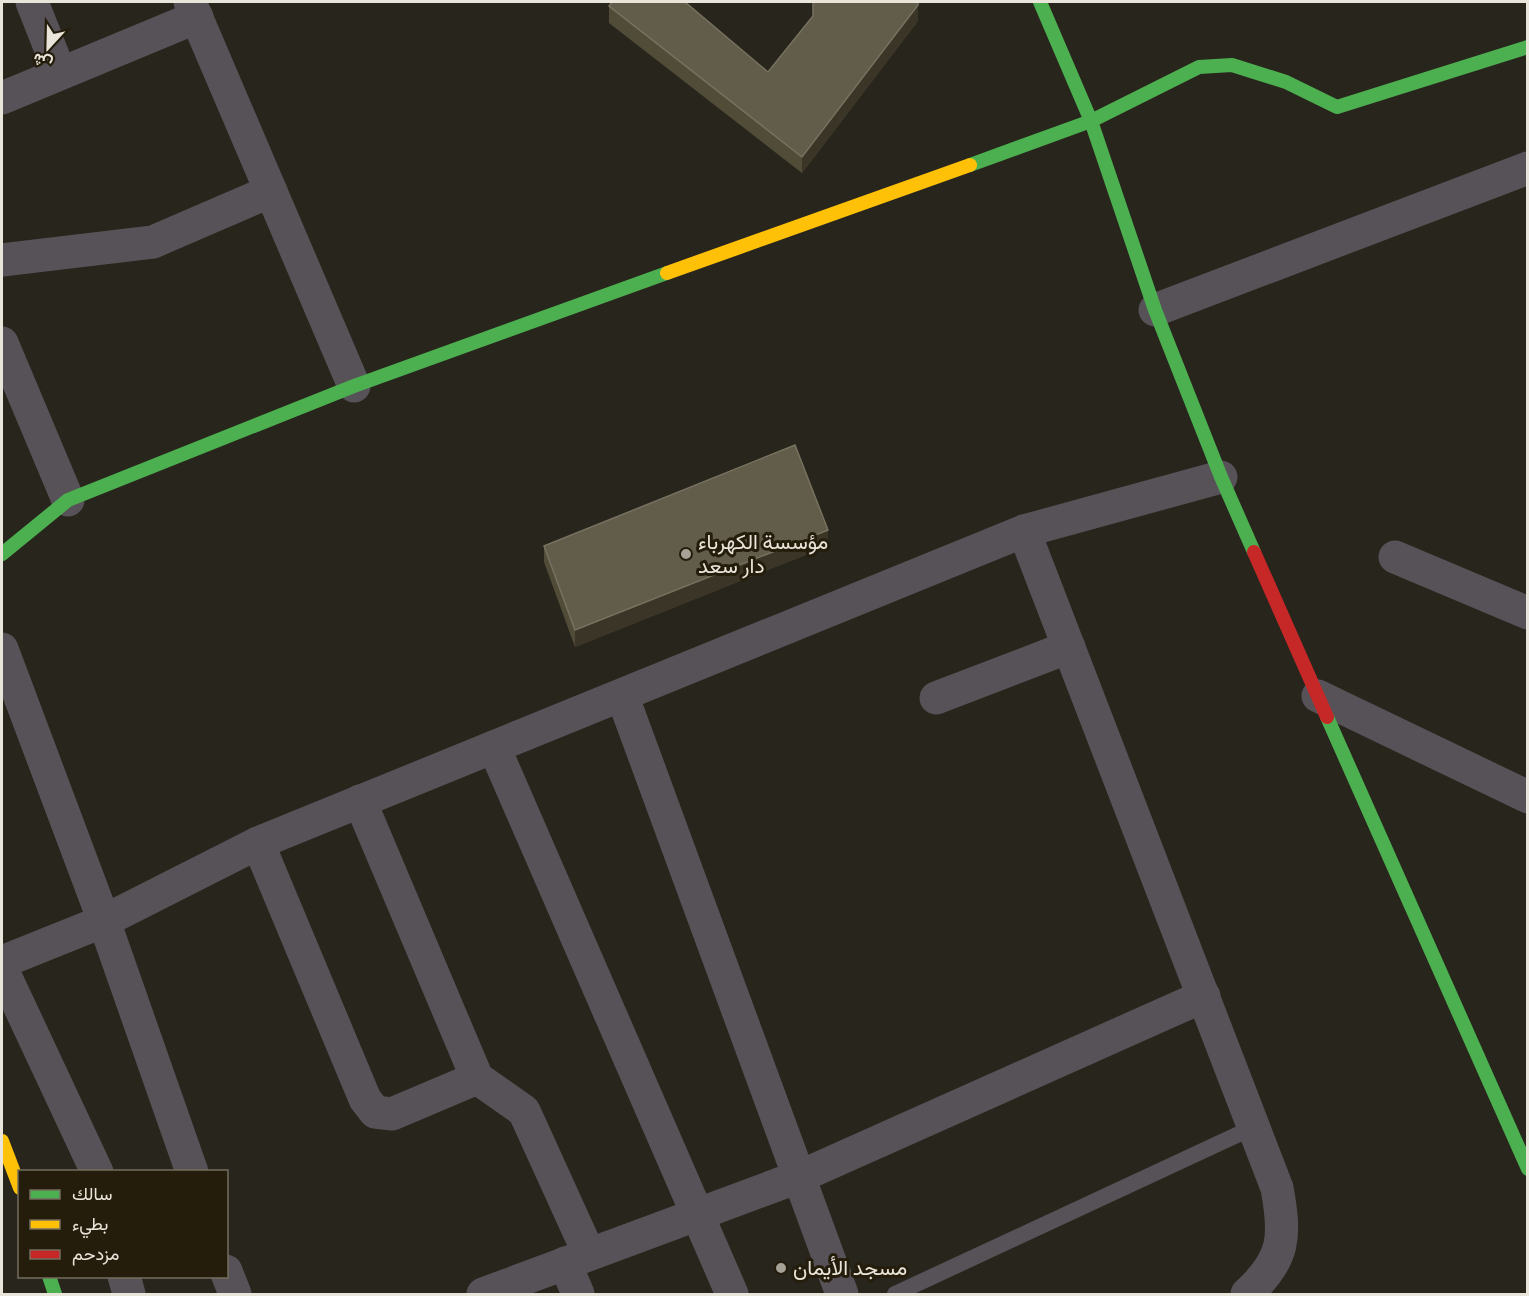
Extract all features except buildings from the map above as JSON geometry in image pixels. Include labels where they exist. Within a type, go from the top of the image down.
[{"type":"main road","points":[[1040,2],[1091,121],[1155,310],[1221,477],[1527,1169]]},
{"type":"main road","points":[[2,554],[68,500],[354,386],[1091,121],[1199,67],[1232,65],[1286,82],[1337,107],[1527,47]]},
{"type":"main road","points":[[2,1141],[18,1183]]},
{"type":"main road","points":[[50,1278],[55,1294]]},
{"type":"street","points":[[32,2],[60,73]]},
{"type":"street","points":[[2,98],[194,9],[354,386]]},
{"type":"street","points":[[1155,310],[1527,168]]},
{"type":"street","points":[[2,260],[153,242],[271,190]]},
{"type":"street","points":[[2,343],[68,500]]},
{"type":"street","points":[[2,962],[104,921],[258,843],[1024,531],[1221,477]]},
{"type":"street","points":[[1024,531],[1277,1188],[1283,1220],[1280,1253],[1261,1281],[1247,1294]]},
{"type":"street","points":[[1395,557],[1527,613]]},
{"type":"street","points":[[936,698],[1069,647]]},
{"type":"street","points":[[2,649],[104,921],[191,1170]]},
{"type":"street","points":[[622,695],[801,1176],[842,1294]]},
{"type":"street","points":[[1318,696],[1527,797]]},
{"type":"street","points":[[494,747],[732,1294]]},
{"type":"street","points":[[360,801],[477,1078],[524,1111],[577,1258],[578,1294]]},
{"type":"street","points":[[258,843],[365,1099],[375,1112],[392,1114],[477,1078]]},
{"type":"street","points":[[2,969],[96,1170]]},
{"type":"street","points":[[483,1294],[801,1176],[1204,996]]},
{"type":"street","points":[[228,1276],[235,1294]]},
{"type":"street","points":[[125,1278],[129,1294]]},
{"type":"lane","points":[[895,1294],[1254,1127]]},
{"type":"traffic: fast","points":[[1040,2],[1091,121],[1155,310],[1221,477],[1254,552]]},
{"type":"traffic: fast","points":[[970,165],[1091,121],[1199,67],[1232,65],[1286,82],[1337,107],[1528,47]]},
{"type":"traffic: fast","points":[[2,554],[68,500],[354,386],[667,273]]},
{"type":"traffic: fast","points":[[1327,717],[1528,1169]]},
{"type":"traffic: fast","points":[[50,1278],[55,1294]]},
{"type":"traffic: slow","points":[[667,273],[970,165]]},
{"type":"traffic: slow","points":[[2,1141],[18,1183]]},
{"type":"traffic: jam","points":[[1254,552],[1327,717]]},
{"type":"place","name":"مؤسسة الكهرباء دار سعد","points":[[686,554]]},
{"type":"place","name":"مسجد الأيمان","points":[[781,1268]]}]
